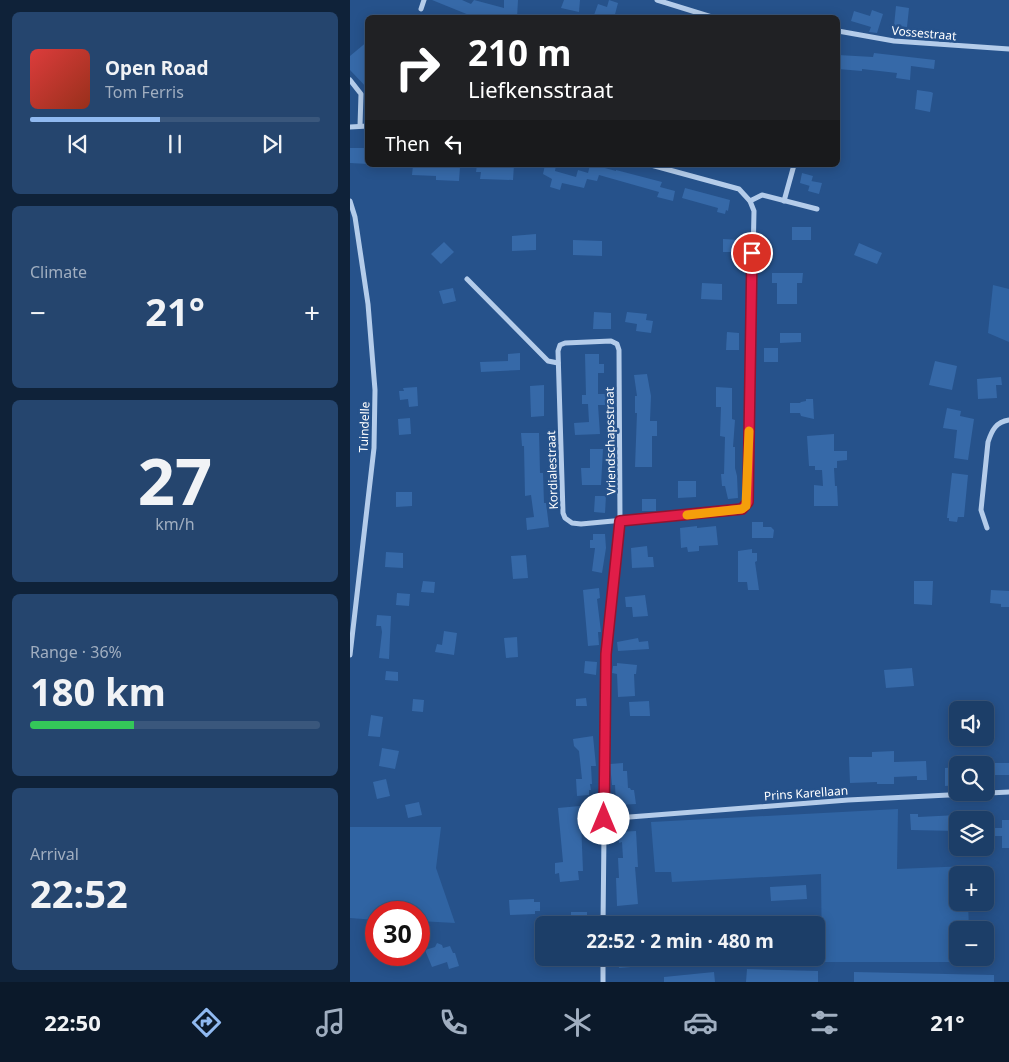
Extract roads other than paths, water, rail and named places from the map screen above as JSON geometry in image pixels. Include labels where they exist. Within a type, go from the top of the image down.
[{"type":"street","points":[[420,9],[424,0]]},
{"type":"street","points":[[657,0],[706,15]]},
{"type":"street","name":"Vossestraat","points":[[840,32],[894,41],[1009,49]]},
{"type":"street","points":[[350,80],[361,94],[360,126]]},
{"type":"street","points":[[350,127],[365,126]]},
{"type":"street","points":[[620,521],[742,509],[748,502],[754,211],[750,201],[739,189],[659,167]]},
{"type":"street","points":[[784,201],[793,167]]},
{"type":"street","points":[[750,201],[762,195],[818,209]]},
{"type":"street","name":"Tuindelle","points":[[350,201],[355,217],[368,304],[375,390],[374,448],[350,655]]},
{"type":"street","points":[[468,279],[548,361],[558,364]]},
{"type":"street","name":"Vriendschapsstraat","points":[[560,345],[565,343],[611,341],[616,344],[619,350],[620,521],[606,654],[603,916]]},
{"type":"street","name":"Kordialestraat","points":[[560,345],[558,364],[563,513],[565,518],[572,523],[620,521]]},
{"type":"street","points":[[987,528],[981,510],[988,442],[997,424],[1009,420]]},
{"type":"street","name":"Prins Karellaan","points":[[604,819],[848,800],[1009,792]]},
{"type":"street","points":[[603,966],[603,982]]}]
